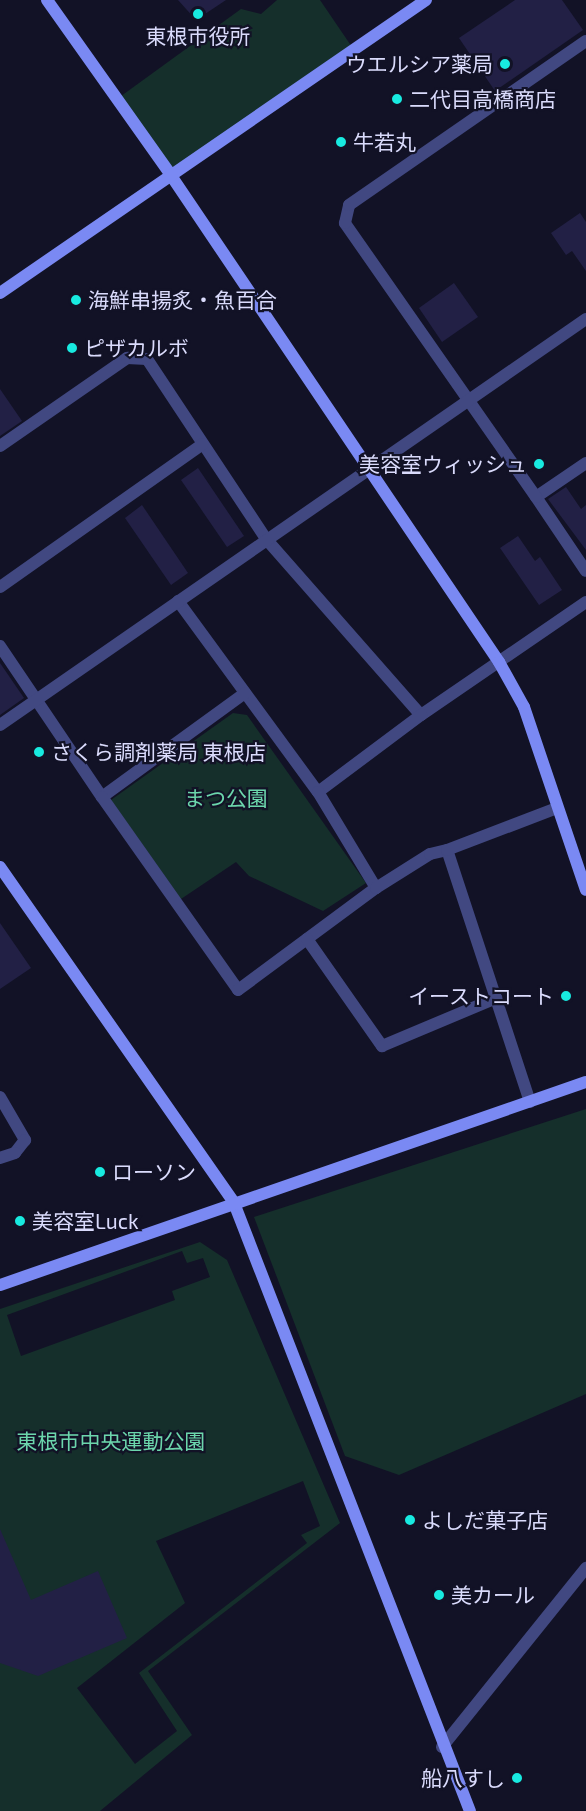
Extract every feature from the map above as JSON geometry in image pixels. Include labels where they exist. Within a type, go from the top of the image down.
[{"type":"street","points":[[47,0],[170,174],[499,662],[524,707],[586,890]]},
{"type":"street","points":[[0,293],[426,0]]},
{"type":"street","points":[[586,41],[349,205],[345,223],[586,571]]},
{"type":"street","points":[[0,725],[586,319]]},
{"type":"street","points":[[0,446],[127,358],[147,359],[267,540],[421,715]]},
{"type":"street","points":[[0,586],[203,444]]},
{"type":"street","points":[[536,497],[586,463]]},
{"type":"street","points":[[178,602],[318,792],[376,888]]},
{"type":"street","points":[[318,792],[421,715],[586,602]]},
{"type":"street","points":[[0,646],[102,797],[238,990],[376,888],[430,854],[447,850],[557,808]]},
{"type":"street","points":[[102,797],[245,693]]},
{"type":"street","points":[[447,850],[530,1102]]},
{"type":"street","points":[[0,867],[234,1203],[442,1747],[470,1811]]},
{"type":"street","points":[[307,939],[382,1046],[496,998]]},
{"type":"street","points":[[0,1285],[586,1082]]},
{"type":"street","points":[[0,1097],[25,1140],[15,1153],[0,1158]]},
{"type":"street","points":[[442,1747],[586,1568]]},
{"type":"green space","points":[[277,0],[320,0],[354,50],[170,174],[117,99],[241,9],[261,14]]},
{"type":"green space","name":"まつ公園","points":[[233,713],[247,715],[366,883],[323,911],[249,876],[236,862],[181,899],[111,800]]},
{"type":"green space","points":[[586,1109],[586,1394],[399,1475],[345,1456],[254,1217]]},
{"type":"green space","name":"東根市中央運動公園","points":[[200,1242],[227,1260],[340,1523],[148,1671],[192,1735],[100,1811],[0,1811],[0,1309]],"holes":[[[182,1251],[187,1263],[203,1258],[210,1277],[172,1291],[175,1300],[21,1356],[7,1315]],[[303,1481],[320,1526],[301,1535],[307,1543],[139,1673],[177,1731],[135,1764],[77,1688],[185,1603],[156,1541]]]},
{"type":"building","name":"東根市役所","points":[[178,0],[226,0],[196,20]]},
{"type":"building","name":"ウエルシア薬局","points":[[515,0],[562,0],[583,30],[495,91],[459,38]]},
{"type":"building","points":[[580,213],[586,222],[586,271],[572,251],[566,255],[551,233]]},
{"type":"building","points":[[454,283],[478,317],[442,342],[419,308]]},
{"type":"building","points":[[0,389],[22,421],[0,436]]},
{"type":"building","points":[[198,468],[244,536],[227,547],[181,480]]},
{"type":"building","points":[[566,487],[581,509],[586,505],[586,550],[548,499]]},
{"type":"building","points":[[142,505],[188,573],[171,585],[125,518]]},
{"type":"building","points":[[518,536],[535,561],[540,557],[562,590],[539,605],[500,548]]},
{"type":"building","points":[[0,663],[24,698],[0,715]]},
{"type":"building","points":[[0,923],[31,968],[0,989]]},
{"type":"building","points":[[0,1529],[31,1600],[98,1571],[127,1638],[38,1676],[0,1663]]},
{"type":"place","name":"東根市役所","points":[[198,14]]},
{"type":"place","name":"ウエルシア薬局","points":[[505,64]]},
{"type":"place","name":"二代目高橋商店","points":[[397,99]]},
{"type":"place","name":"牛若丸","points":[[341,142]]},
{"type":"place","name":"海鮮串揚炙・魚百合","points":[[76,300]]},
{"type":"place","name":"ピザカルボ","points":[[72,348]]},
{"type":"place","name":"美容室ウィッシュ","points":[[539,464]]},
{"type":"place","name":"さくら調剤薬局 東根店","points":[[39,752]]},
{"type":"place","name":"イーストコート","points":[[566,996]]},
{"type":"place","name":"ローソン","points":[[100,1172]]},
{"type":"place","name":"美容室Luck","points":[[20,1221]]},
{"type":"place","name":"よしだ菓子店","points":[[410,1520]]},
{"type":"place","name":"美カール","points":[[439,1595]]},
{"type":"place","name":"船八すし","points":[[517,1778]]}]
